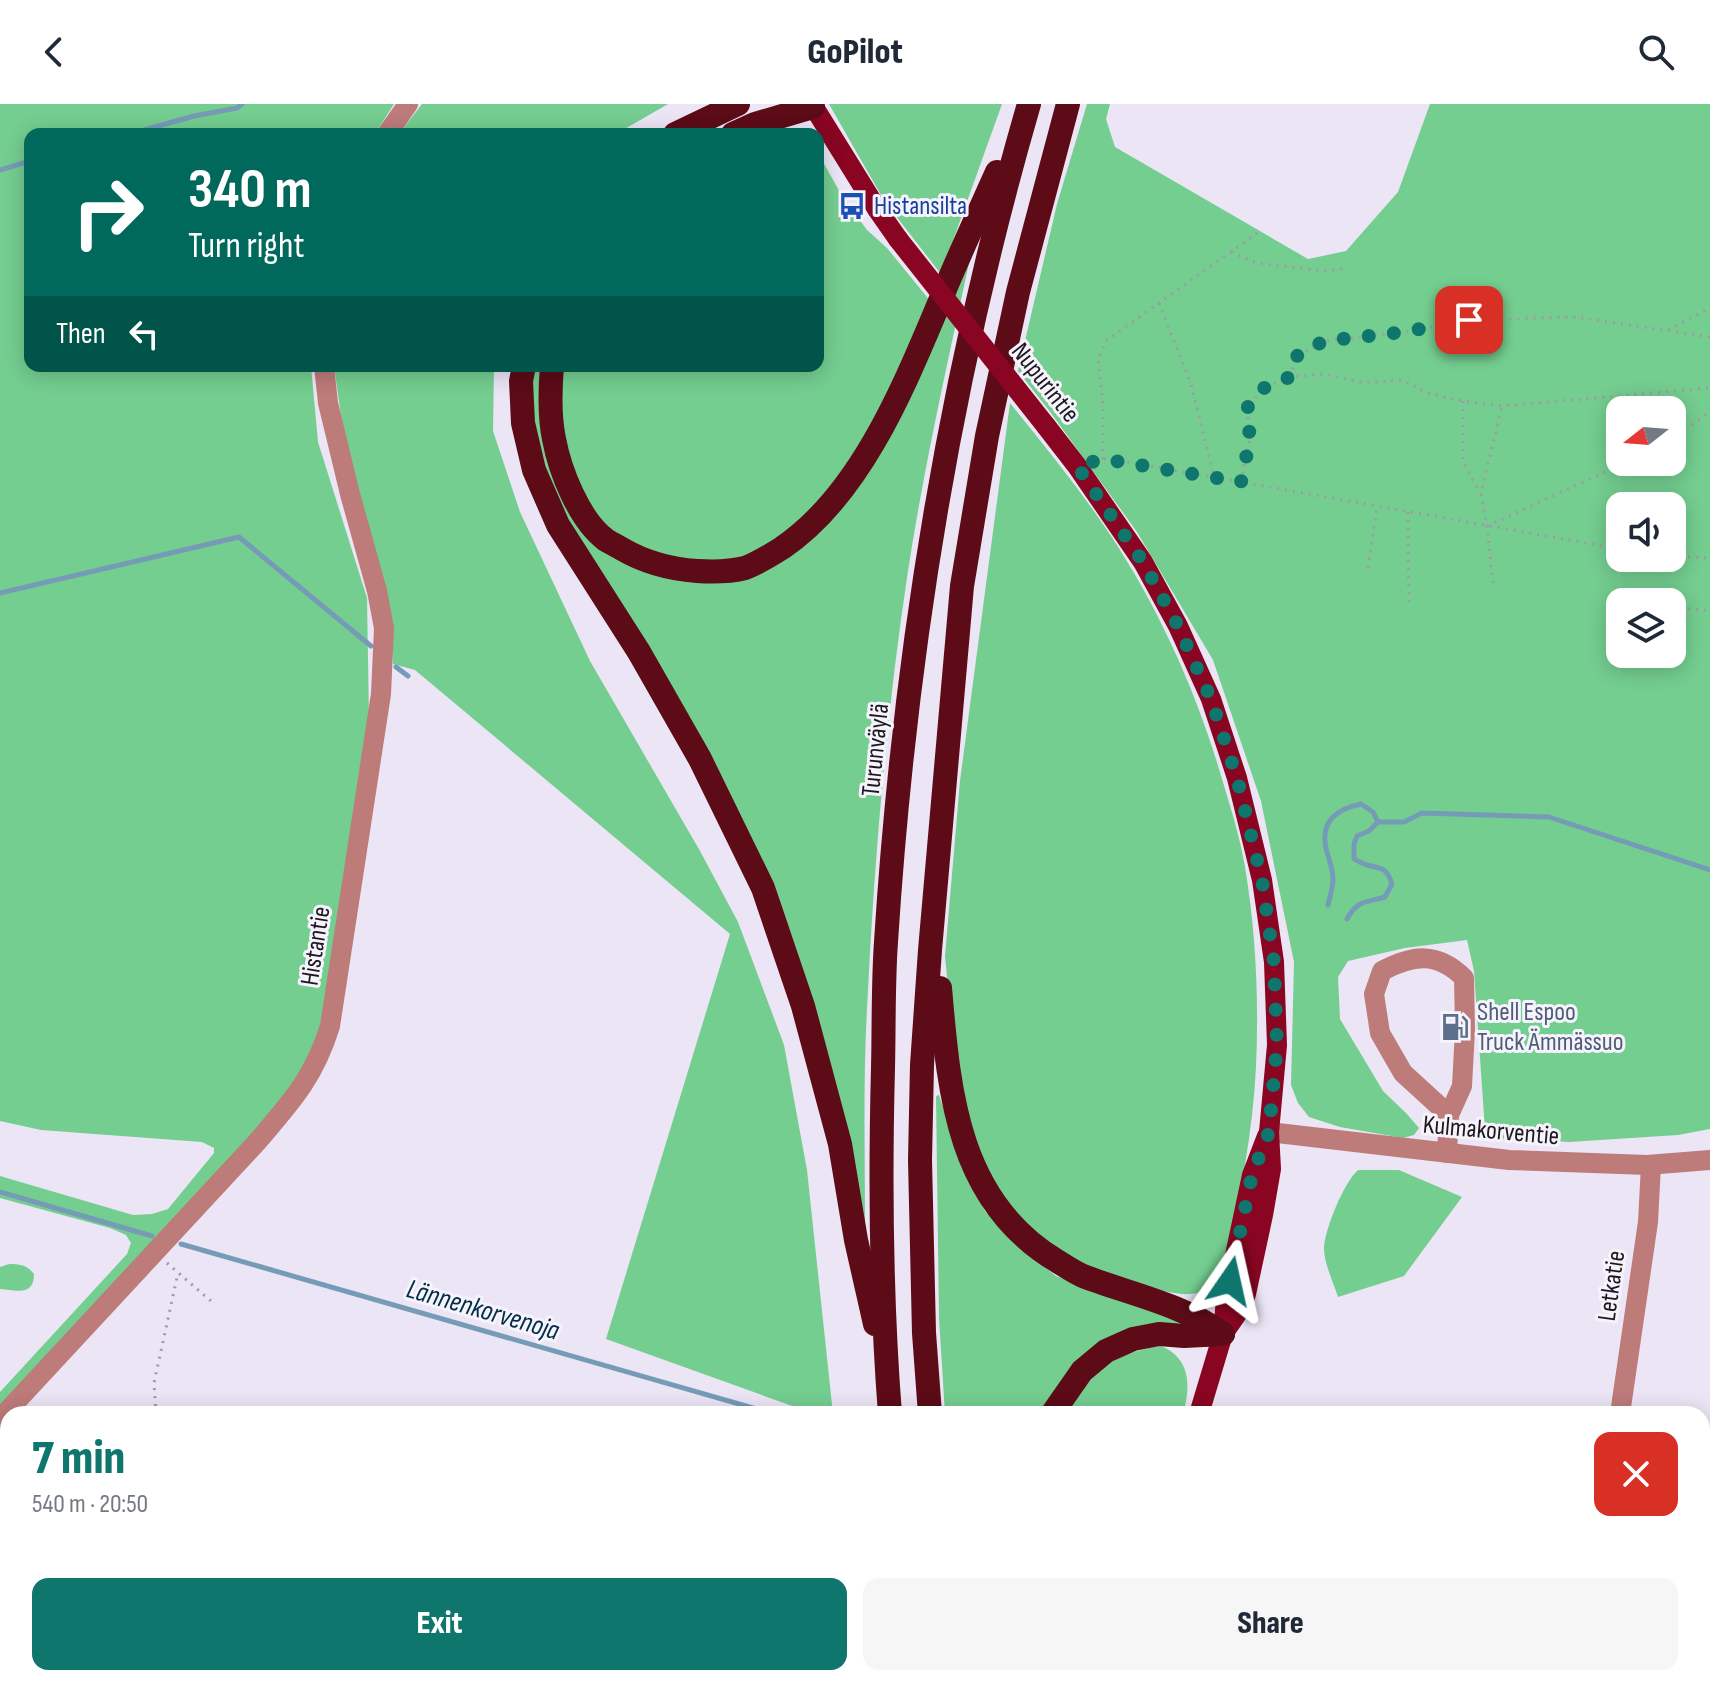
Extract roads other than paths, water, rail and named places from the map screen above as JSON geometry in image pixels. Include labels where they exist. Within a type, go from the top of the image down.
[{"type":"highway","points":[[688,128],[738,104]]},
{"type":"highway","points":[[552,372],[550,397],[554,439],[564,475],[582,513],[604,539],[638,558],[668,569],[723,572],[747,567],[772,554],[798,537],[829,507],[856,470],[889,414],[1028,104]]},
{"type":"highway","name":"Turunväylä","points":[[889,1406],[881,1160],[886,944],[901,769],[924,581],[950,430],[996,222],[1028,104]]},
{"type":"highway","points":[[929,1406],[924,1333],[920,1160],[922,1065],[962,586],[987,436],[1018,292],[1068,104]]},
{"type":"highway","points":[[746,128],[812,106]]},
{"type":"highway","points":[[523,372],[523,423],[534,470],[558,525],[639,652],[700,759],[763,888],[803,1006],[840,1144],[856,1240],[887,1378]]},
{"type":"highway","points":[[930,950],[940,988],[953,1103],[967,1149],[986,1192],[1007,1220],[1036,1248],[1079,1274],[1193,1314],[1223,1334]]},
{"type":"highway","points":[[1058,1406],[1082,1371],[1106,1351],[1133,1339],[1159,1334],[1223,1334]]},
{"type":"main road","name":"Nupurintie","points":[[812,106],[898,239],[1077,466],[1143,562],[1178,626],[1211,699],[1237,778],[1262,880],[1274,962],[1277,1045],[1269,1132],[1271,1169],[1246,1294],[1241,1308],[1223,1334],[1201,1406]]},
{"type":"street","points":[[391,128],[408,104]]},
{"type":"street","name":"Histantie","points":[[12,1406],[257,1142],[296,1096],[323,1050],[330,1026],[381,694],[384,628],[328,403],[325,372]]},
{"type":"street","points":[[1447,1153],[1449,1115],[1462,1086],[1464,978],[1452,967],[1433,958],[1398,963],[1382,971],[1374,994],[1380,1033],[1403,1073],[1449,1115]]},
{"type":"street","name":"Kulmakorventie","points":[[1269,1132],[1509,1160],[1651,1165],[1710,1160]]},
{"type":"street","name":"Letkatie","points":[[1621,1406],[1648,1222],[1651,1165]]},
{"type":"waterway","points":[[151,128],[237,108],[242,104]]},
{"type":"waterway","points":[[0,170],[24,163]]},
{"type":"waterway","points":[[0,593],[239,537],[371,646]]},
{"type":"waterway","points":[[396,667],[408,676]]},
{"type":"waterway","points":[[1328,905],[1333,879],[1326,848],[1326,830],[1338,813],[1361,804],[1373,812],[1378,822],[1404,822],[1422,813],[1549,817],[1710,870]]},
{"type":"waterway","points":[[1347,919],[1359,905],[1385,897],[1392,884],[1383,870],[1354,859],[1357,836],[1369,831],[1378,822]]},
{"type":"waterway","name":"Lännenkorvenoja","points":[[0,1192],[152,1236]]},
{"type":"waterway","name":"Lännenkorvenoja","points":[[181,1244],[746,1406]]},
{"type":"place","name":"Histansilta","points":[[852,206]]},
{"type":"place","name":"Shell Espoo Truck Ämmässuo","points":[[1455,1027]]}]
